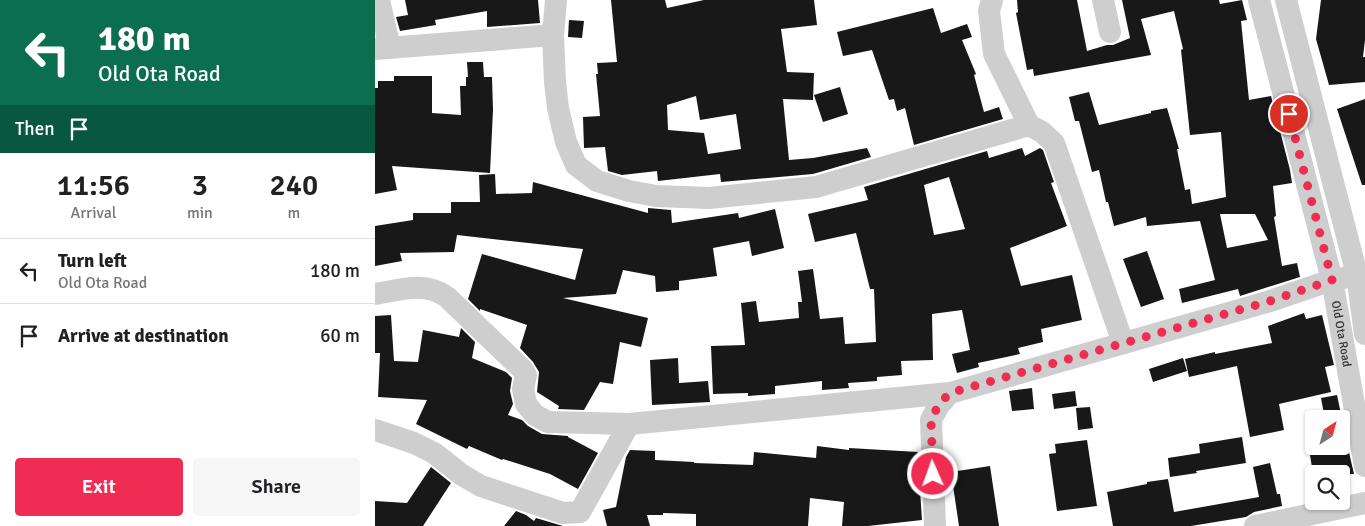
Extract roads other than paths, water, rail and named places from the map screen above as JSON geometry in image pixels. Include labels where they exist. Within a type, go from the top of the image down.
[{"type":"street","points":[[379,0],[382,48],[553,35]]},
{"type":"street","points":[[556,0],[553,35],[558,108],[566,142],[576,165],[597,180],[629,191],[656,196],[709,198],[816,187],[1029,125]]},
{"type":"street","points":[[992,0],[989,11],[994,54],[1029,125],[1042,132],[1054,144],[1123,343]]},
{"type":"street","points":[[1103,0],[1110,32]]},
{"type":"street","name":"Old Ota Road","points":[[1259,0],[1332,280],[1365,466]]},
{"type":"street","name":"Old Ota Road","points":[[1286,0],[1361,274],[1365,334]]},
{"type":"street","points":[[375,294],[419,287],[428,288],[447,297],[526,375],[523,389],[526,404],[535,415],[548,422],[629,424],[950,393],[1267,302],[1332,280],[1361,274]]},
{"type":"street","points":[[935,526],[931,420],[939,404],[950,393]]},
{"type":"street","points":[[375,430],[414,443],[434,453],[462,475],[481,486],[563,513],[579,512],[629,424]]},
{"type":"street","points":[[1255,526],[1365,503]]}]
